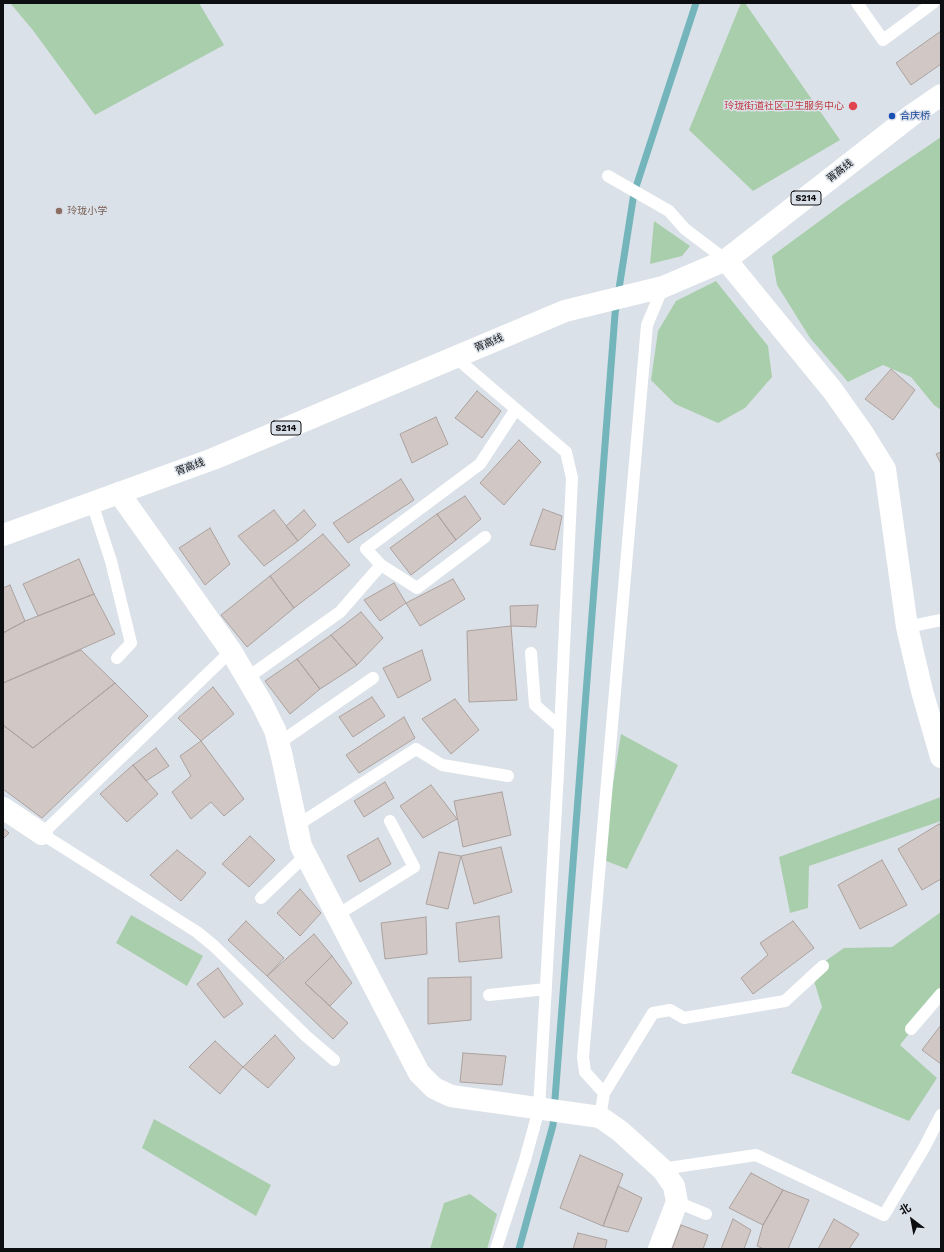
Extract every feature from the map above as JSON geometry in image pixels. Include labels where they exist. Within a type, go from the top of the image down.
[{"type":"street","name":"胥高线","points":[[3,535],[213,459],[565,311],[663,288],[726,260],[912,115],[941,95]]},
{"type":"street","points":[[726,260],[833,391],[862,432],[884,469],[907,627],[922,691],[941,757]]},
{"type":"street","points":[[118,493],[231,651],[261,702],[275,730],[279,743],[301,846],[419,1073],[434,1088],[451,1096],[600,1116],[620,1131],[662,1169],[674,1186],[677,1202],[658,1249]]},
{"type":"street","points":[[3,808],[42,834]]},
{"type":"lane","points":[[857,3],[883,40],[933,3]]},
{"type":"lane","points":[[608,176],[669,211],[685,229],[726,260]]},
{"type":"lane","points":[[604,1093],[585,1072],[583,1057],[647,325],[663,288]]},
{"type":"lane","points":[[455,357],[566,452],[572,478],[539,1108],[525,1160],[496,1249]]},
{"type":"lane","points":[[485,537],[417,588],[381,564],[366,549],[480,464],[516,410]]},
{"type":"lane","points":[[92,503],[110,562],[131,642],[117,658]]},
{"type":"lane","points":[[247,678],[340,612],[381,564]]},
{"type":"lane","points":[[907,627],[941,620]]},
{"type":"lane","points":[[231,651],[42,834],[197,932],[214,946],[306,1036],[334,1060]]},
{"type":"lane","points":[[531,653],[536,705],[560,727]]},
{"type":"lane","points":[[279,743],[373,678]]},
{"type":"lane","points":[[296,826],[416,749],[442,765],[508,776]]},
{"type":"lane","points":[[337,915],[414,867],[390,821]]},
{"type":"lane","points":[[261,898],[306,855]]},
{"type":"lane","points":[[600,1116],[604,1093],[653,1013],[670,1010],[684,1018],[785,1001],[823,966]]},
{"type":"lane","points":[[489,995],[546,989]]},
{"type":"lane","points":[[911,1029],[941,994]]},
{"type":"lane","points":[[662,1169],[756,1155],[884,1215],[924,1148],[941,1115]]},
{"type":"lane","points":[[677,1202],[706,1214]]},
{"type":"green space","points":[[10,3],[199,3],[224,45],[95,115],[32,29]]},
{"type":"green space","points":[[741,3],[745,3],[840,140],[753,191],[689,130]]},
{"type":"green space","points":[[941,137],[941,410],[934,405],[911,377],[883,365],[848,382],[810,338],[777,285],[772,256],[844,203]]},
{"type":"green space","points":[[654,221],[690,246],[682,256],[650,264]]},
{"type":"green space","points":[[716,281],[768,346],[772,377],[745,408],[718,423],[675,404],[651,380],[658,331],[676,301]]},
{"type":"green space","points":[[621,734],[678,765],[627,869],[601,859]]},
{"type":"green space","points":[[941,797],[941,821],[809,866],[808,908],[790,913],[779,857]]},
{"type":"green space","points":[[941,912],[941,993],[900,1045],[937,1078],[909,1121],[791,1073],[822,1007],[811,971],[844,948],[892,947]]},
{"type":"green space","points":[[131,915],[203,956],[187,986],[116,943]]},
{"type":"green space","points":[[154,1119],[271,1185],[256,1216],[142,1148]]},
{"type":"green space","points":[[470,1194],[497,1214],[487,1249],[430,1249],[444,1203]]},
{"type":"building","points":[[941,31],[941,64],[911,85],[896,63]]},
{"type":"building","points":[[891,369],[915,390],[893,420],[865,399]]},
{"type":"building","points":[[477,391],[501,411],[482,438],[455,418]]},
{"type":"building","points":[[436,417],[448,444],[412,463],[400,434]]},
{"type":"building","points":[[519,440],[541,462],[504,505],[480,483]]},
{"type":"building","points":[[941,452],[941,464],[936,454]]},
{"type":"building","points":[[401,479],[414,500],[348,543],[333,523]]},
{"type":"building","points":[[465,496],[481,519],[456,540],[437,514]]},
{"type":"building","points":[[543,509],[562,516],[555,550],[530,545]]},
{"type":"building","points":[[274,510],[298,541],[264,566],[238,536]]},
{"type":"building","points":[[304,510],[316,525],[298,541],[286,526]]},
{"type":"building","points":[[437,514],[456,540],[411,575],[390,548]]},
{"type":"building","points":[[210,528],[230,564],[205,585],[179,548]]},
{"type":"building","points":[[323,534],[350,565],[294,608],[270,576]]},
{"type":"building","points":[[79,559],[94,594],[38,616],[23,584]]},
{"type":"building","points":[[270,576],[294,608],[247,647],[221,615]]},
{"type":"building","points":[[453,579],[465,599],[420,626],[406,603]]},
{"type":"building","points":[[394,583],[406,603],[380,621],[364,600]]},
{"type":"building","points":[[10,585],[25,621],[3,633],[3,588]]},
{"type":"building","points":[[94,594],[115,634],[3,683],[3,633],[25,621]]},
{"type":"building","points":[[538,605],[536,627],[511,626],[510,606]]},
{"type":"building","points":[[361,612],[383,638],[357,665],[331,635]]},
{"type":"building","points":[[511,626],[517,700],[469,702],[467,631]]},
{"type":"building","points":[[331,635],[357,665],[320,689],[297,659]]},
{"type":"building","points":[[81,650],[115,683],[33,748],[3,725],[3,683]]},
{"type":"building","points":[[422,650],[431,680],[398,698],[383,668]]},
{"type":"building","points":[[297,659],[320,689],[290,714],[265,681]]},
{"type":"building","points":[[115,683],[148,716],[42,818],[3,789],[3,725],[33,748]]},
{"type":"building","points":[[213,687],[234,714],[201,741],[178,718]]},
{"type":"building","points":[[372,697],[385,716],[353,737],[339,717]]},
{"type":"building","points":[[455,699],[479,730],[451,754],[422,719]]},
{"type":"building","points":[[404,717],[415,738],[359,773],[346,755]]},
{"type":"building","points":[[201,741],[244,799],[224,816],[211,802],[191,819],[172,792],[191,776],[180,756]]},
{"type":"building","points":[[156,748],[169,766],[146,781],[133,765]]},
{"type":"building","points":[[133,765],[158,794],[127,822],[100,794]]},
{"type":"building","points":[[385,782],[394,798],[364,817],[354,801]]},
{"type":"building","points":[[431,785],[457,819],[423,838],[400,806]]},
{"type":"building","points":[[502,792],[511,835],[463,847],[454,801]]},
{"type":"building","points":[[939,824],[941,827],[941,879],[922,890],[898,849]]},
{"type":"building","points":[[3,828],[9,833],[3,839]]},
{"type":"building","points":[[250,836],[275,860],[249,887],[222,864]]},
{"type":"building","points":[[378,838],[391,864],[360,882],[347,856]]},
{"type":"building","points":[[501,847],[512,892],[474,904],[461,856]]},
{"type":"building","points":[[177,850],[206,873],[181,901],[150,875]]},
{"type":"building","points":[[439,852],[461,856],[448,909],[426,904]]},
{"type":"building","points":[[882,860],[907,905],[860,929],[838,885]]},
{"type":"building","points":[[300,889],[321,913],[300,936],[277,913]]},
{"type":"building","points":[[499,916],[502,958],[459,962],[456,923]]},
{"type":"building","points":[[426,917],[427,954],[385,959],[381,923]]},
{"type":"building","points":[[246,921],[284,958],[267,976],[228,940]]},
{"type":"building","points":[[793,921],[814,948],[753,994],[741,978],[768,955],[760,943]]},
{"type":"building","points":[[314,934],[332,956],[305,983],[348,1023],[333,1039],[267,976]]},
{"type":"building","points":[[332,956],[352,983],[330,1006],[305,983]]},
{"type":"building","points":[[218,968],[243,1004],[224,1018],[197,984]]},
{"type":"building","points":[[471,977],[471,1020],[428,1024],[428,978]]},
{"type":"building","points":[[941,1025],[941,1064],[922,1050]]},
{"type":"building","points":[[275,1035],[295,1058],[268,1088],[243,1067]]},
{"type":"building","points":[[215,1041],[243,1067],[220,1094],[189,1067]]},
{"type":"building","points":[[463,1053],[506,1056],[502,1085],[460,1082]]},
{"type":"building","points":[[580,1155],[623,1174],[603,1226],[560,1208]]},
{"type":"building","points":[[751,1173],[783,1190],[763,1225],[729,1208]]},
{"type":"building","points":[[618,1186],[642,1198],[628,1232],[603,1226]]},
{"type":"building","points":[[783,1190],[809,1200],[788,1249],[764,1249],[757,1246],[763,1225]]},
{"type":"building","points":[[733,1219],[751,1230],[744,1249],[721,1249]]},
{"type":"building","points":[[834,1219],[859,1234],[849,1249],[818,1249]]},
{"type":"building","points":[[681,1225],[708,1235],[703,1249],[672,1249]]},
{"type":"building","points":[[578,1233],[607,1240],[605,1249],[573,1249]]},
{"type":"waterway","points":[[519,1249],[553,1125],[615,314],[634,193],[696,3]]},
{"type":"place","name":"玲珑街道社区卫生服务中心","points":[[853,106]]},
{"type":"place","name":"合庆桥","points":[[892,116]]},
{"type":"place","name":"玲珑小学","points":[[59,211]]}]
